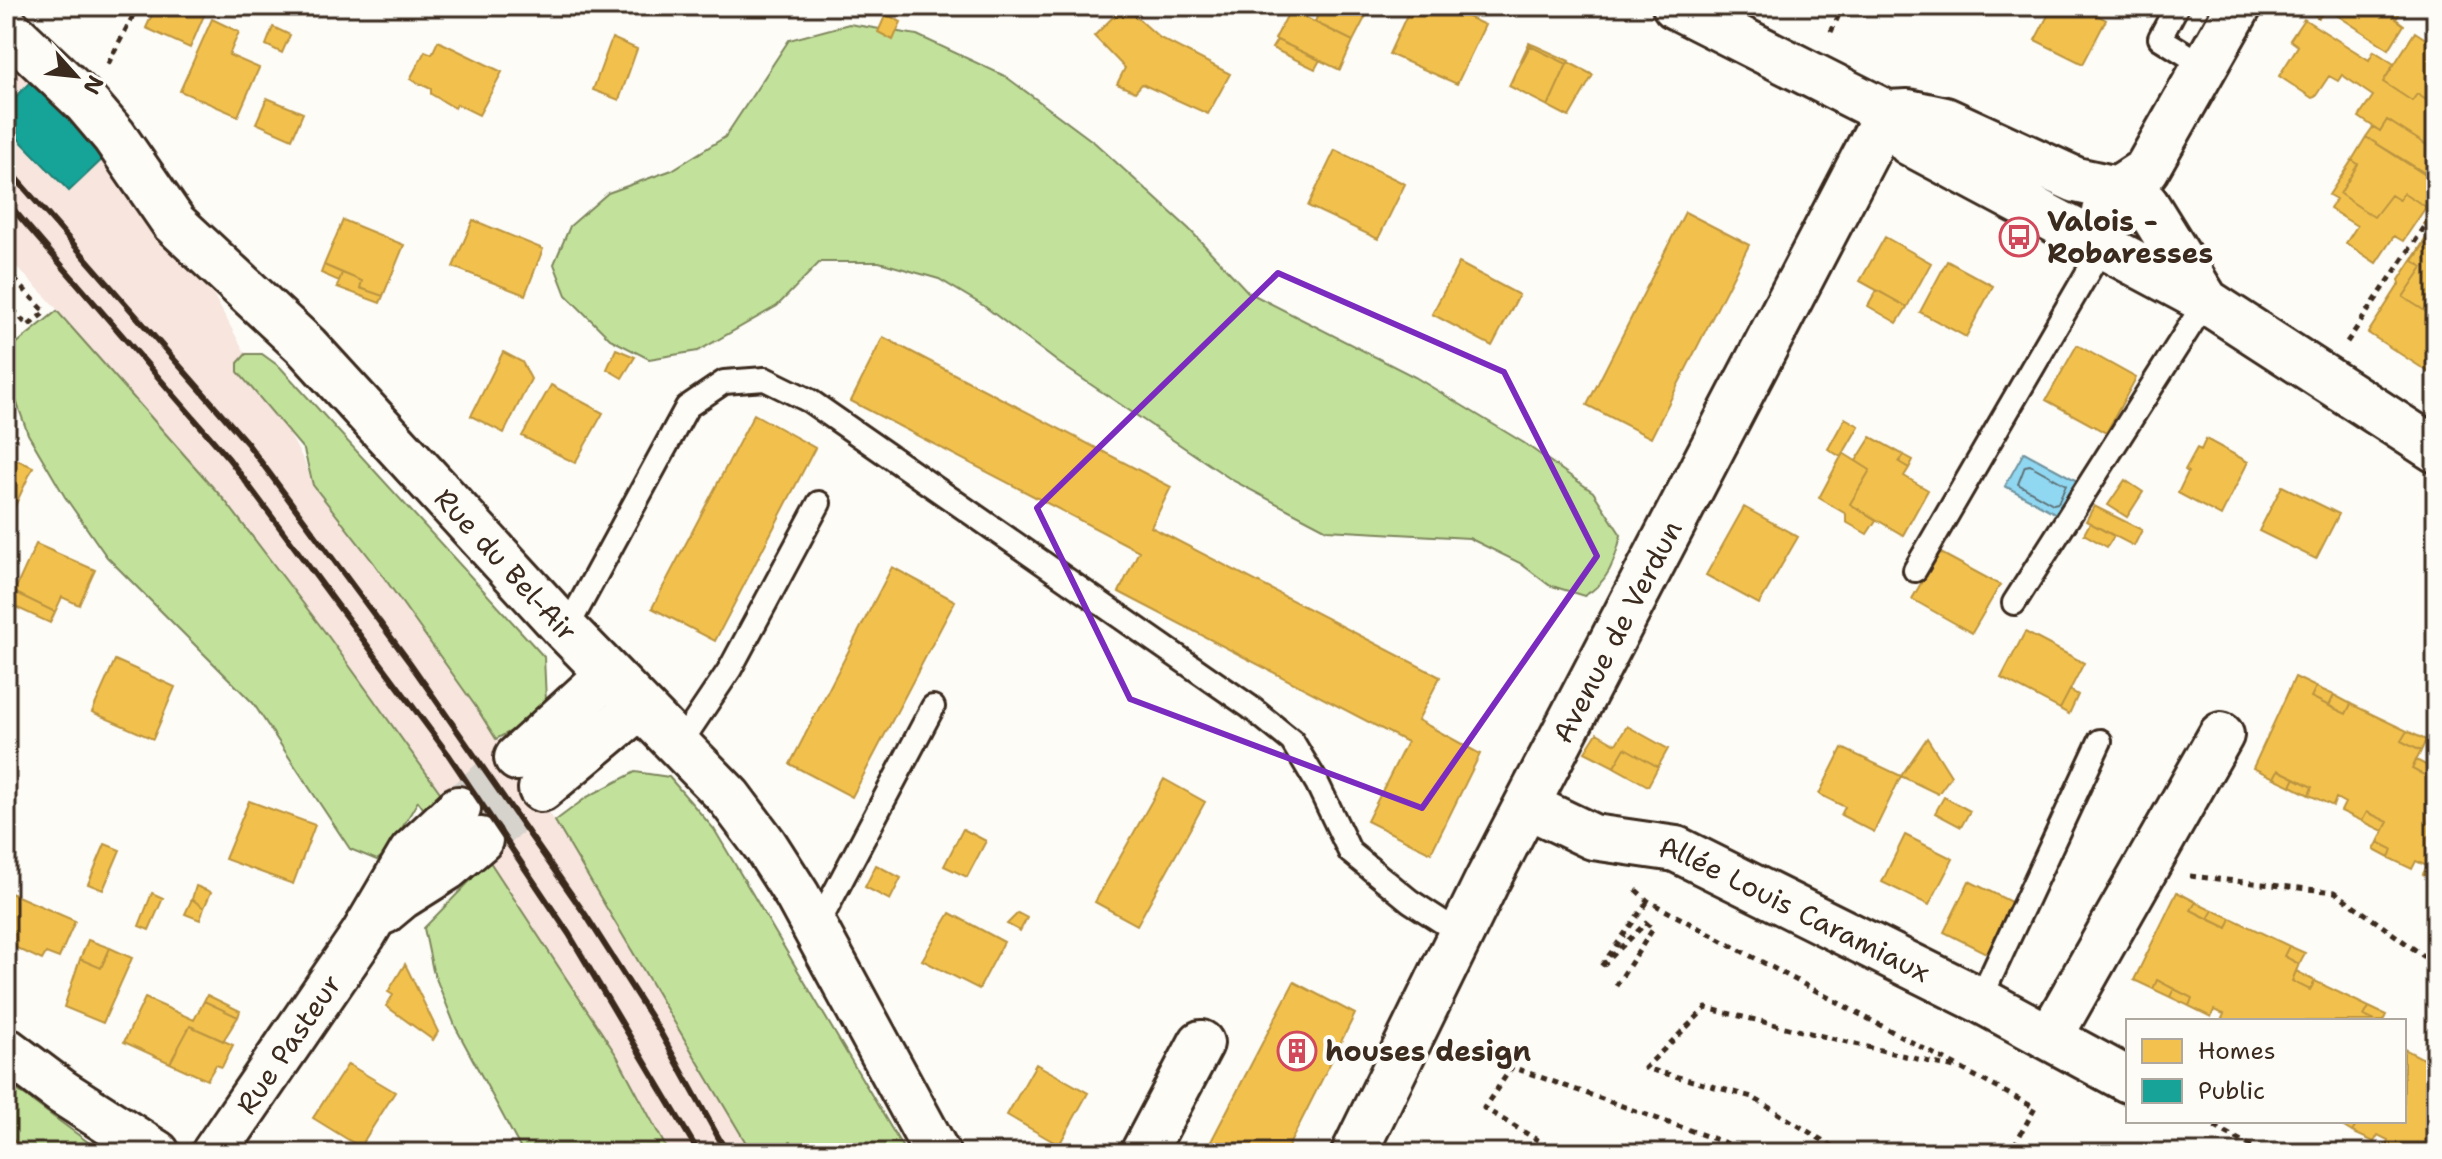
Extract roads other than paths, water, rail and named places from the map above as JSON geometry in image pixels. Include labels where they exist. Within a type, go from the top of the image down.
[{"type":"street","points":[[1675,6],[1887,113],[1910,143],[2206,301],[2436,450]]},
{"type":"street","points":[[2103,247],[2239,6]]},
{"type":"street","name":"Rue du Bel-Air","points":[[6,27],[86,103],[114,136],[174,223],[306,346],[566,630],[746,818],[797,895],[937,1153]]},
{"type":"street","points":[[1887,113],[1908,112],[1945,120],[2076,180],[2136,187]]},
{"type":"street","name":"Avenue de Verdun","points":[[1354,1153],[1461,934],[1887,113]]},
{"type":"street","points":[[2136,187],[2206,301]]},
{"type":"street","points":[[608,675],[529,773],[639,707]]},
{"type":"street","points":[[2050,1037],[2221,735]]},
{"type":"street","name":"Allée Louis Caramiaux","points":[[1528,806],[1593,837],[1676,849],[1980,1000],[2126,1079]]},
{"type":"street","name":"Rue Pasteur","points":[[214,1153],[363,935],[401,897],[447,868],[469,825]]},
{"type":"street","points":[[1143,1153],[1201,1043]]},
{"type":"street","points":[[6,1050],[62,1092],[157,1153]]},
{"type":"lane","points":[[2177,6],[2160,38],[2205,66]]},
{"type":"lane","points":[[1915,570],[2103,247]]},
{"type":"lane","points":[[2014,603],[2206,301]]},
{"type":"lane","points":[[566,630],[687,407],[724,382],[765,379],[810,401],[1250,707],[1292,741],[1317,783],[1350,852],[1410,901],[1461,934]]},
{"type":"lane","points":[[679,745],[730,669],[819,503]]},
{"type":"lane","points":[[815,930],[933,707]]},
{"type":"lane","points":[[1980,1000],[2100,741]]},
{"type":"water","points":[[2024,452],[2079,482],[2060,516],[2005,486]]},
{"type":"tunnel","points":[[458,809],[517,758]]},
{"type":"tunnel","points":[[480,840],[541,789]]},
{"type":"railway","points":[[6,167],[247,443],[410,663],[587,917],[659,1030],[727,1153]]},
{"type":"railway","points":[[6,201],[229,459],[448,754],[569,934],[699,1153]]},
{"type":"place","name":"Valois - Robaresses","points":[[2019,237]]},
{"type":"place","name":"houses design","points":[[1297,1051]]}]
